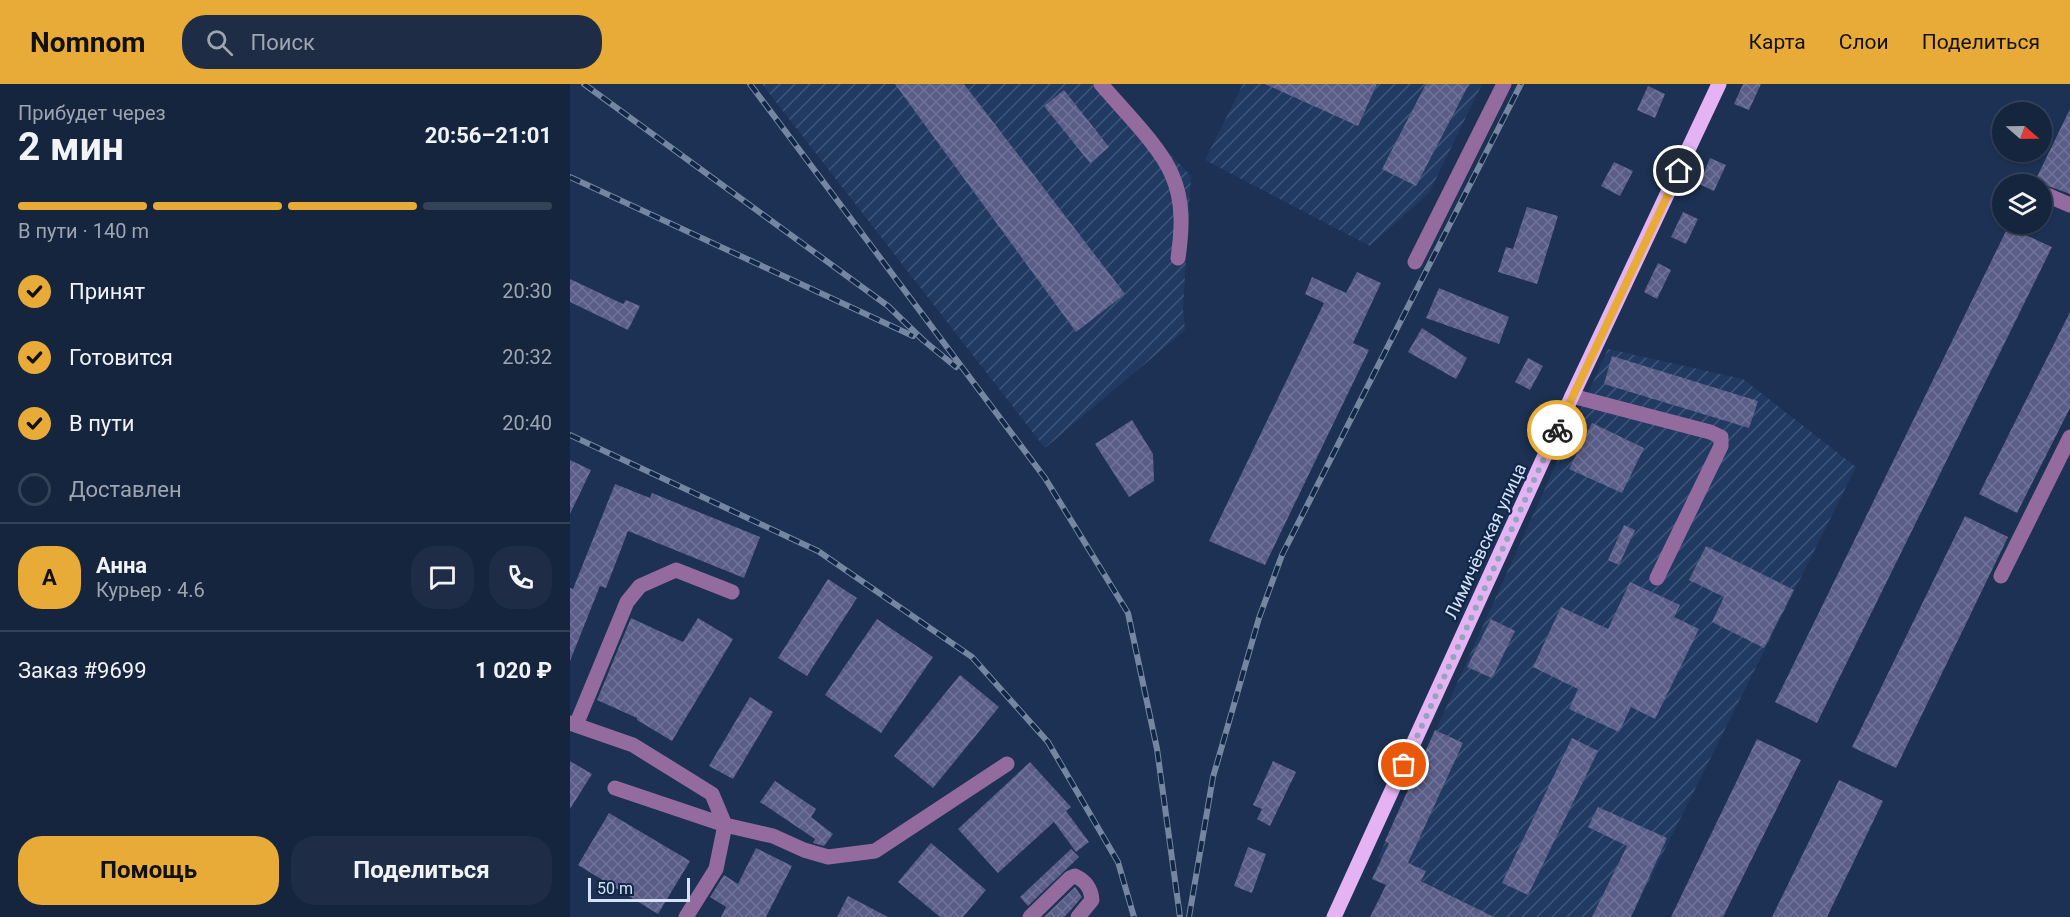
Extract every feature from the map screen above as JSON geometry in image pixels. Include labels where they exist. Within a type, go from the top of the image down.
[{"type":"main road","name":"Лимичёвская улица","points":[[1334,917],[1572,396],[1719,84]]},
{"type":"street","points":[[1101,84],[1161,156],[1173,176],[1182,229],[1178,258]]},
{"type":"street","points":[[1415,261],[1504,84]]},
{"type":"street","points":[[2052,197],[2070,205]]},
{"type":"street","points":[[1572,396],[1710,432],[1720,437],[1721,446],[1657,578]]},
{"type":"street","points":[[2001,576],[2070,437]]},
{"type":"street","points":[[686,917],[716,869],[725,825],[712,794],[633,745],[573,724],[627,602],[640,586],[676,570],[732,592]]},
{"type":"street","points":[[615,788],[725,825],[773,836],[804,850],[828,857],[875,851],[1007,764]]},
{"type":"street","points":[[1030,917],[1070,878],[1075,876],[1082,880],[1091,891],[1092,900],[1078,917]]},
{"type":"shaded area","points":[[762,84],[1103,84],[1191,176],[1183,309],[1185,330],[1045,448]]},
{"type":"shaded area","points":[[1243,84],[1482,84],[1429,193],[1370,246],[1205,160]]},
{"type":"shaded area","points":[[1608,349],[1743,379],[1856,467],[1631,917],[1493,917],[1378,858]]},
{"type":"building","points":[[895,84],[964,84],[1125,294],[1076,332]]},
{"type":"building","points":[[1265,84],[1377,84],[1358,126]]},
{"type":"building","points":[[1426,84],[1469,84],[1416,186],[1382,169]]},
{"type":"building","points":[[1743,84],[1761,84],[1749,110],[1734,104]]},
{"type":"building","points":[[1648,86],[1665,94],[1655,118],[1637,110]]},
{"type":"building","points":[[1064,90],[1109,147],[1090,163],[1044,106]]},
{"type":"building","points":[[2070,109],[2070,194],[2052,187],[2052,174],[2038,174],[2044,162],[2052,162],[2052,146]]},
{"type":"building","points":[[1710,158],[1726,165],[1714,191],[1699,184]]},
{"type":"building","points":[[1614,162],[1633,171],[1620,196],[1601,186]]},
{"type":"building","points":[[1527,207],[1558,216],[1537,284],[1498,272],[1506,247],[1513,249]]},
{"type":"building","points":[[1683,212],[1698,219],[1686,244],[1671,237]]},
{"type":"building","points":[[2005,234],[2023,234],[2052,247],[1817,723],[1775,702]]},
{"type":"building","points":[[1658,263],[1671,270],[1657,299],[1644,292]]},
{"type":"building","points":[[1357,272],[1381,283],[1353,343],[1369,350],[1265,565],[1209,541],[1324,303],[1305,294],[1312,277],[1346,293]]},
{"type":"building","points":[[570,279],[623,304],[626,300],[640,306],[628,330],[570,302]]},
{"type":"building","points":[[1439,288],[1509,317],[1499,344],[1426,318]]},
{"type":"building","points":[[2070,312],[2070,408],[2017,513],[1979,494]]},
{"type":"building","points":[[1422,328],[1467,358],[1456,379],[1408,352]]},
{"type":"building","points":[[1612,356],[1758,401],[1749,428],[1604,384]]},
{"type":"building","points":[[1528,358],[1543,366],[1530,390],[1515,382]]},
{"type":"building","points":[[1132,420],[1153,454],[1154,481],[1129,497],[1095,444]]},
{"type":"building","points":[[1592,423],[1644,448],[1622,493],[1569,469]]},
{"type":"building","points":[[570,460],[591,470],[570,514]]},
{"type":"building","points":[[615,484],[650,498],[652,493],[760,537],[744,578],[628,531],[606,588],[600,586],[570,661],[570,588],[573,589]]},
{"type":"building","points":[[1965,516],[2008,537],[1896,768],[1852,747]]},
{"type":"building","points":[[1624,525],[1635,530],[1619,565],[1608,560]]},
{"type":"building","points":[[1706,546],[1794,590],[1764,648],[1712,622],[1724,597],[1689,580]]},
{"type":"building","points":[[828,579],[857,598],[807,676],[778,658]]},
{"type":"building","points":[[1630,582],[1680,605],[1674,617],[1699,629],[1655,719],[1631,707],[1619,732],[1569,709],[1578,689],[1533,667],[1561,607],[1608,629]]},
{"type":"building","points":[[631,618],[683,642],[698,618],[733,639],[672,741],[637,718],[597,700]]},
{"type":"building","points":[[877,619],[933,657],[881,733],[825,695]]},
{"type":"building","points":[[1491,619],[1515,631],[1492,678],[1467,667]]},
{"type":"building","points":[[960,675],[999,707],[933,788],[894,756]]},
{"type":"building","points":[[750,697],[773,712],[733,779],[709,766]]},
{"type":"building","points":[[1435,730],[1463,743],[1408,863],[1426,871],[1421,881],[1494,917],[1370,917],[1386,885],[1372,879],[1389,843],[1385,841]]},
{"type":"building","points":[[1572,738],[1598,751],[1528,895],[1502,883]]},
{"type":"building","points":[[1757,739],[1801,760],[1723,917],[1671,917]]},
{"type":"building","points":[[570,761],[592,774],[570,809]]},
{"type":"building","points":[[1273,761],[1296,772],[1270,826],[1257,819],[1262,809],[1253,805]]},
{"type":"building","points":[[1030,762],[1071,807],[1066,811],[1089,842],[1076,852],[1054,822],[998,873],[958,829]]},
{"type":"building","points":[[1839,780],[1883,801],[1827,917],[1772,917]]},
{"type":"building","points":[[775,781],[816,809],[811,817],[833,834],[824,846],[813,843],[815,839],[760,802]]},
{"type":"building","points":[[1598,807],[1667,838],[1631,917],[1592,917],[1627,846],[1588,827]]},
{"type":"building","points":[[609,813],[690,861],[658,914],[578,865]]},
{"type":"building","points":[[931,843],[986,890],[963,917],[940,917],[898,882]]},
{"type":"building","points":[[1248,847],[1266,854],[1252,893],[1234,886]]},
{"type":"building","points":[[756,848],[792,866],[766,917],[721,917],[726,907],[710,897],[724,875],[738,884]]},
{"type":"building","points":[[1071,849],[1079,857],[1028,906],[1020,897]]},
{"type":"building","points":[[1075,887],[1082,897],[1064,917],[1044,917]]},
{"type":"building","points":[[848,896],[888,917],[837,917]]},
{"type":"railway","points":[[584,84],[888,306],[923,340],[956,367]]},
{"type":"railway","points":[[750,84],[1045,478],[1128,613],[1157,749],[1180,917]]},
{"type":"railway","points":[[1189,917],[1213,777],[1259,618],[1282,555],[1521,84]]},
{"type":"railway","points":[[570,177],[913,336]]},
{"type":"railway","points":[[570,435],[818,551],[972,657],[1048,742],[1118,862],[1134,917]]},
{"type":"way so far","points":[[1404,765],[1557,430]]},
{"type":"route","points":[[1557,430],[1679,171]]}]
